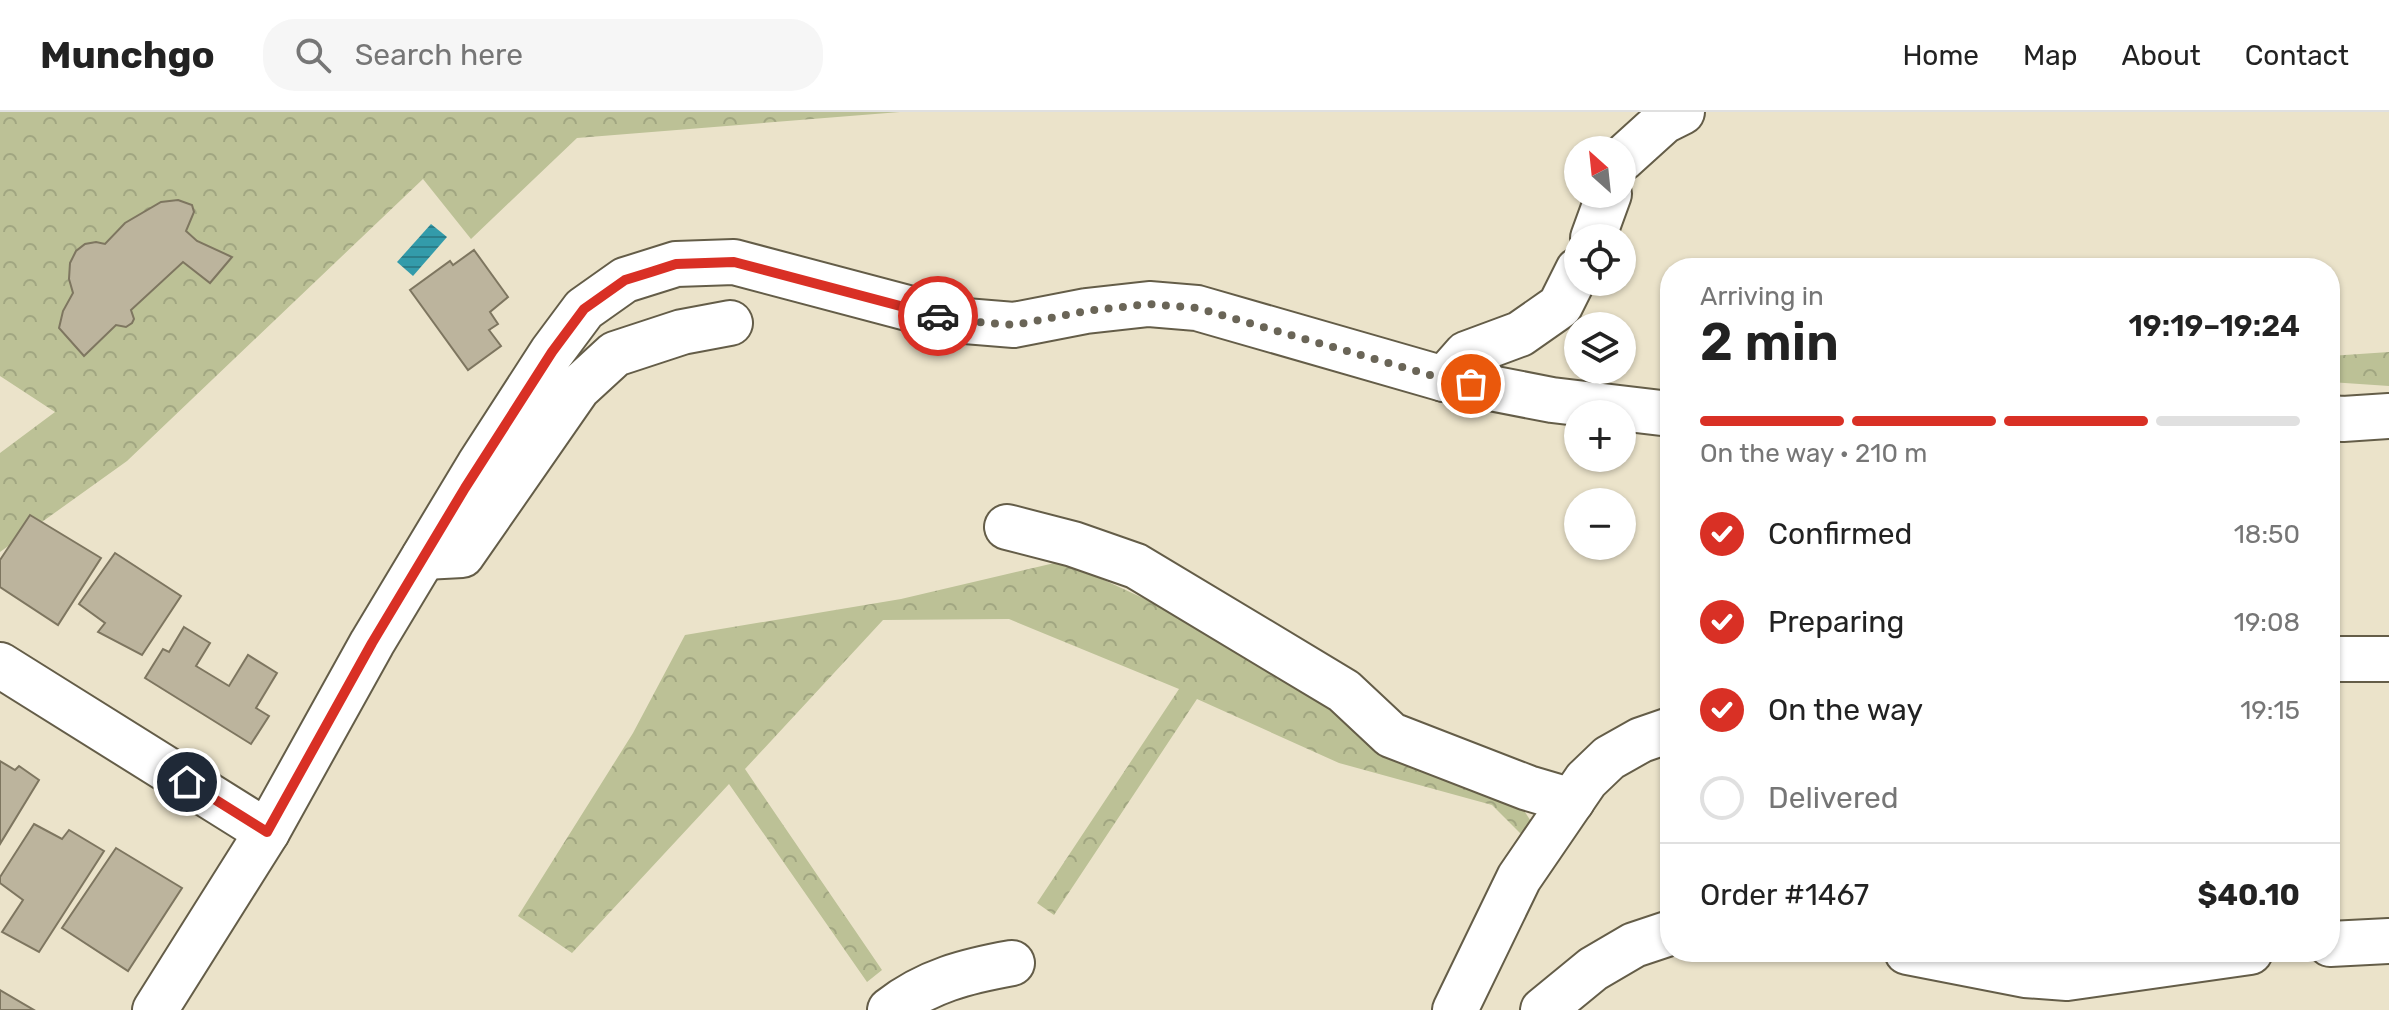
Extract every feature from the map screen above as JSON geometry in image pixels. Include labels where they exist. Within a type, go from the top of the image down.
[{"type":"street","points":[[1636,146],[1664,121],[1682,112]]},
{"type":"street","points":[[155,1010],[267,832],[372,643],[552,352],[584,309],[625,280],[676,264],[734,262],[953,320],[1014,325],[1086,311],[1149,304],[1197,308],[1444,379],[1552,400],[1660,413]]},
{"type":"street","points":[[1444,379],[1466,354],[1520,334],[1560,306],[1565,296]]},
{"type":"street","points":[[424,557],[462,555],[578,388],[615,354],[682,332],[730,323]]},
{"type":"street","points":[[2340,419],[2389,416]]},
{"type":"street","points":[[1007,527],[1073,544],[1136,566],[1344,691],[1391,735],[1528,788],[1572,801]]},
{"type":"street","points":[[2340,659],[2389,659]]},
{"type":"street","points":[[0,665],[267,832]]},
{"type":"street","points":[[1455,1010],[1519,878],[1586,780],[1609,758],[1660,733]]},
{"type":"street","points":[[1543,1010],[1593,969],[1634,945],[1660,936]]},
{"type":"street","points":[[2340,943],[2389,941]]},
{"type":"street","points":[[1958,962],[2025,975],[2067,978],[2180,962]]},
{"type":"street","points":[[890,1010],[907,997],[965,971],[1012,963]]},
{"type":"green space","points":[[0,112],[900,112],[577,138],[471,239],[423,179],[127,461],[0,552],[0,453],[55,412],[0,376]]},
{"type":"green space","points":[[2389,352],[2389,386],[2340,383],[2340,355]]},
{"type":"green space","points":[[1063,561],[1186,618],[1514,795],[1534,826],[1528,841],[1492,805],[1339,763],[1197,699],[1054,915],[1037,903],[1179,689],[1009,619],[883,620],[745,769],[882,970],[867,982],[729,784],[572,953],[518,916],[633,733],[685,635],[901,599]]},
{"type":"water","points":[[431,224],[447,237],[413,276],[397,262]]},
{"type":"building","points":[[178,200],[192,205],[194,212],[186,231],[197,241],[232,257],[210,283],[183,262],[131,310],[132,323],[126,327],[116,325],[84,356],[59,328],[63,311],[73,293],[69,279],[70,263],[76,251],[85,244],[105,244],[125,223],[161,202]]},
{"type":"building","points":[[474,250],[508,297],[490,312],[498,324],[489,330],[501,346],[468,370],[410,290],[450,261],[453,265]]},
{"type":"building","points":[[30,515],[101,558],[58,625],[0,587],[0,560]]},
{"type":"building","points":[[115,553],[181,596],[142,655],[98,632],[105,623],[79,604]]},
{"type":"building","points":[[184,627],[210,643],[196,666],[229,686],[248,655],[277,673],[256,708],[269,716],[251,744],[145,678],[163,649],[169,652]]},
{"type":"building","points":[[0,761],[15,770],[19,766],[39,780],[0,844]]},
{"type":"building","points":[[34,824],[62,839],[69,830],[104,851],[39,952],[2,932],[23,900],[0,883],[0,877]]},
{"type":"building","points":[[116,848],[182,888],[128,971],[62,928]]},
{"type":"building","points":[[0,990],[34,1010],[0,1010]]},
{"type":"way so far","points":[[938,316],[1014,325],[1086,311],[1149,304],[1197,308],[1471,384]]},
{"type":"route","points":[[187,782],[267,832],[372,643],[479,465],[552,352],[584,309],[625,280],[676,264],[734,262],[938,316]]}]
